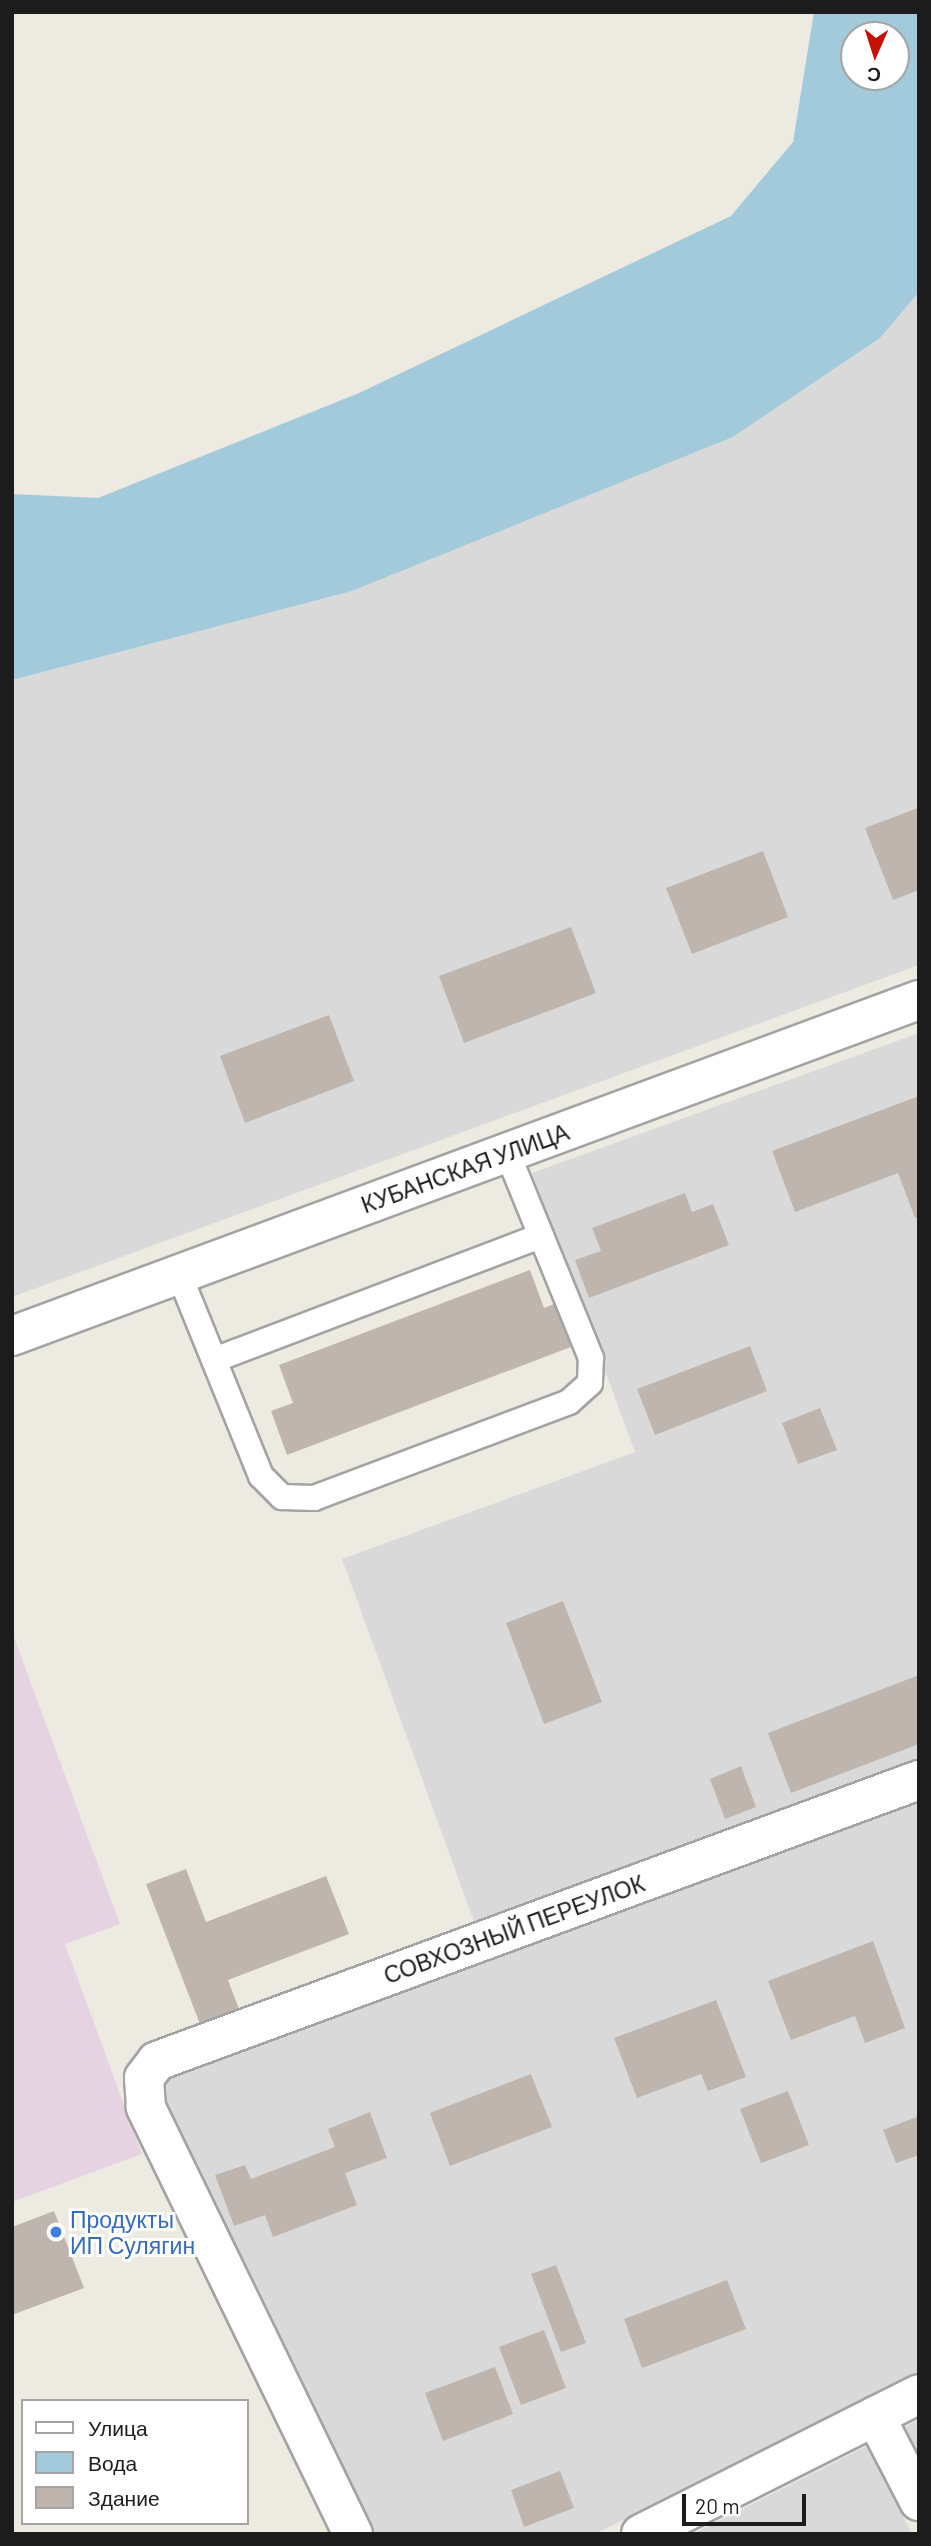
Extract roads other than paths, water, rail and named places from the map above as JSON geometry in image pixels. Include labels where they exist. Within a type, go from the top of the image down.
[{"type":"street","name":"КУБАНСКАЯ УЛИЦА","points":[[12,1336],[919,1000]]},
{"type":"street","name":"СОВХОЗНЫЙ ПЕРЕУЛОК","points":[[353,2534],[146,2107],[144,2078],[157,2061],[919,1780]]},
{"type":"street","points":[[641,2534],[919,2394]]},
{"type":"street","points":[[875,2416],[919,2501]]},
{"type":"lane","points":[[179,1274],[261,1476],[282,1497],[314,1498],[569,1402],[590,1384],[592,1358],[507,1152]]},
{"type":"lane","points":[[214,1360],[541,1236]]},
{"type":"water","points":[[814,12],[919,12],[919,292],[880,338],[733,437],[352,591],[12,680],[12,494],[98,498],[359,393],[731,216],[793,142]]},
{"type":"place","name":"Продукты ИП Сулягин","points":[[56,2232]]}]
